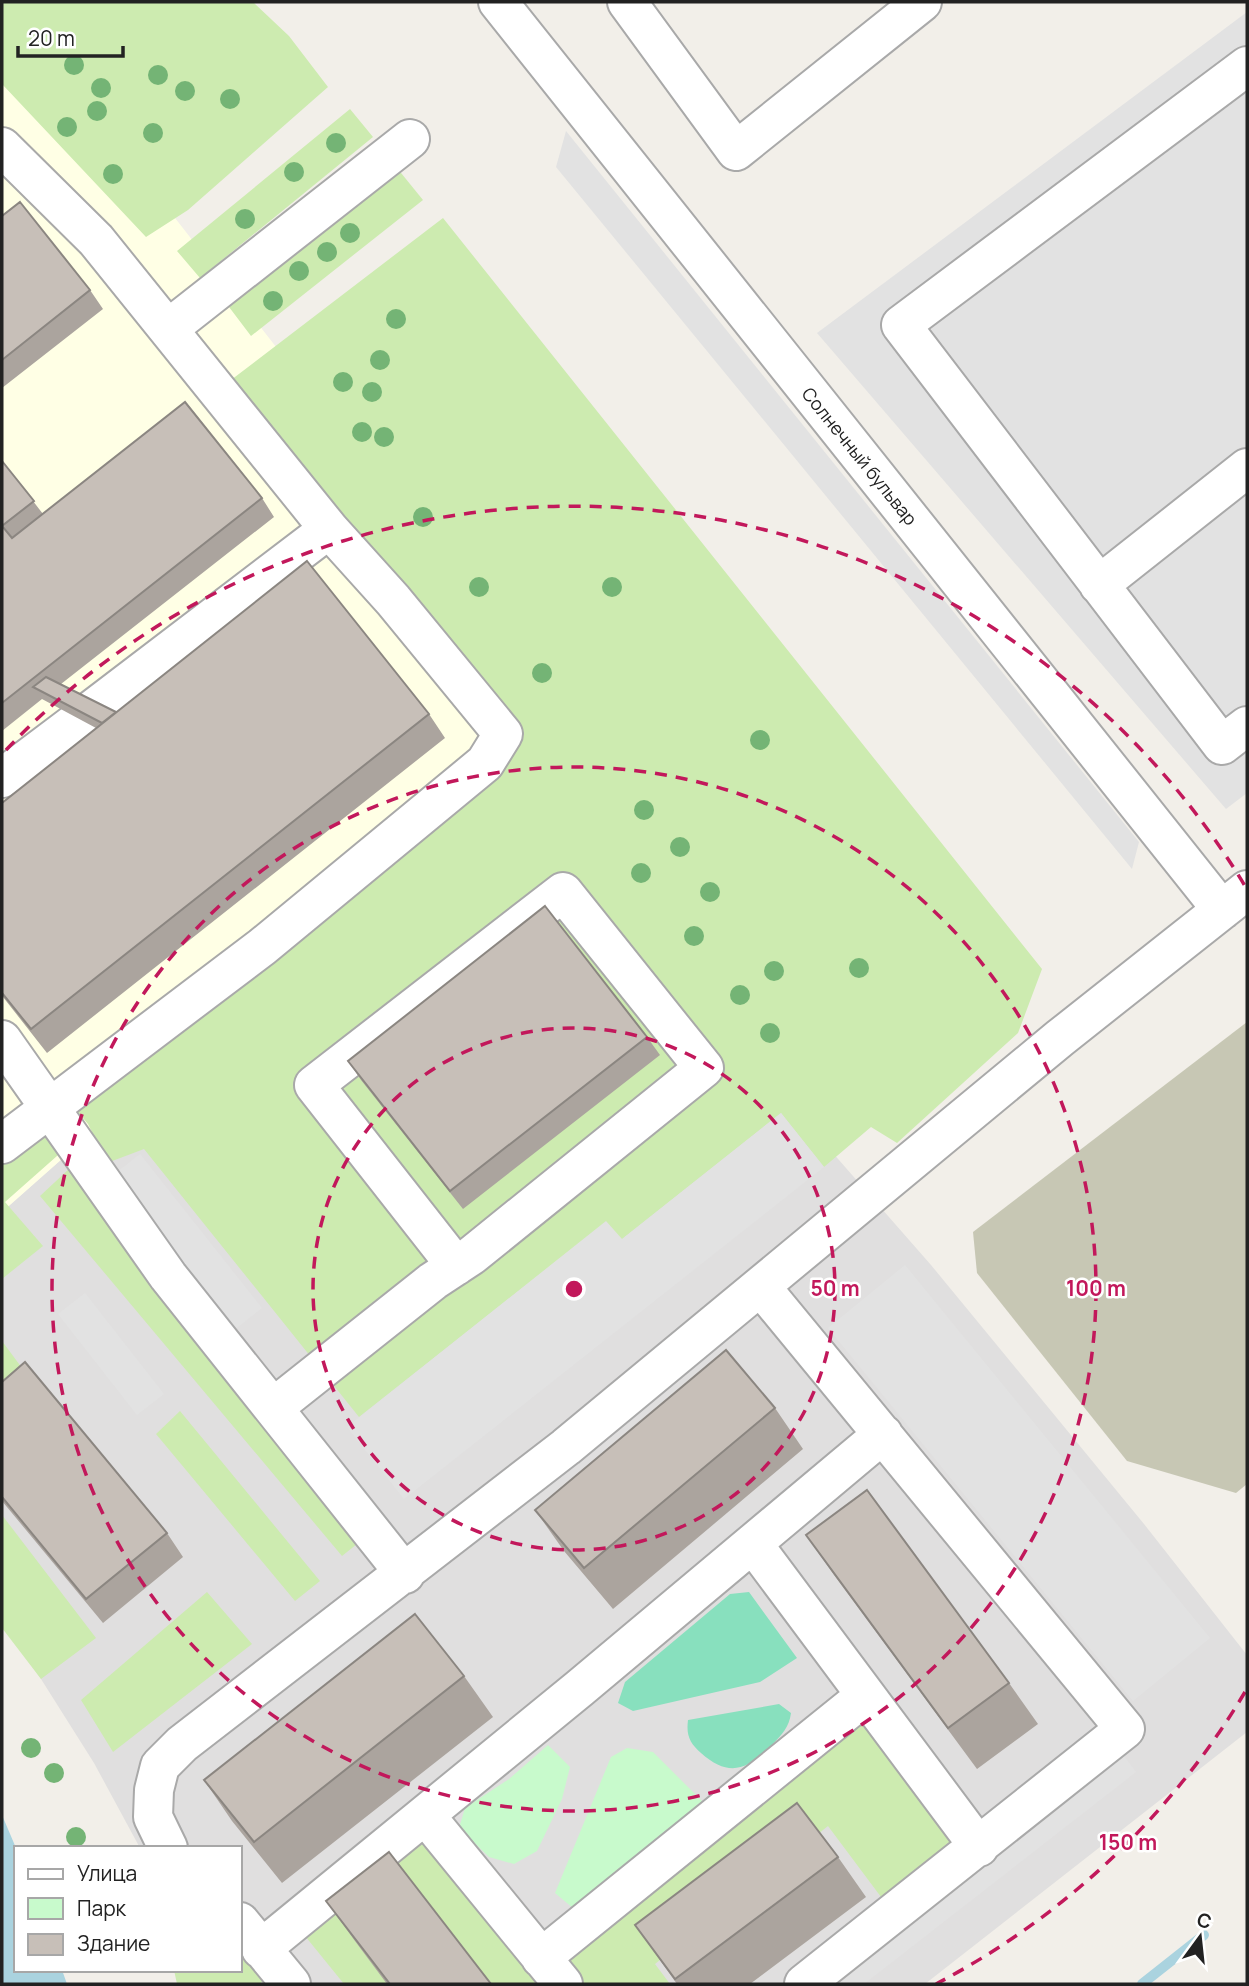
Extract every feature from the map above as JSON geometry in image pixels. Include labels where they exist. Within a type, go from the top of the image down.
[{"type":"street","name":"Солнечный бульвар","points":[[498,2],[1235,900]]},
{"type":"street","points":[[627,2],[736,151],[922,2]]},
{"type":"street","points":[[1247,66],[901,325],[1222,745],[1247,726]]},
{"type":"street","points":[[168,329],[411,139]]},
{"type":"street","points":[[2,147],[96,240],[329,529],[393,600],[503,734],[485,763],[262,947],[2,1144]]},
{"type":"street","points":[[1099,585],[1247,468]]},
{"type":"street","points":[[2,778],[329,529]]},
{"type":"street","points":[[273,1408],[433,1281],[456,1266],[704,1068],[563,892],[314,1084],[456,1266]]},
{"type":"street","points":[[168,1846],[153,1817],[154,1790],[160,1766],[182,1744],[566,1447],[1060,1038],[1235,900]]},
{"type":"street","points":[[2,1040],[168,1276],[405,1574]]},
{"type":"street","points":[[761,1287],[1125,1729],[804,1984]]},
{"type":"street","points":[[291,1984],[250,1936],[425,1815],[753,1545],[883,1434]]},
{"type":"street","points":[[753,1545],[979,1847]]},
{"type":"street","points":[[425,1815],[552,1971],[865,1696]]},
{"type":"shaded area","points":[[1247,12],[1247,793],[1226,809],[817,333]]},
{"type":"shaded area","points":[[2,24],[139,172],[583,739],[106,1120],[2,1212]]},
{"type":"shaded area","points":[[566,131],[1139,842],[1132,869],[556,167]]},
{"type":"shaded area","points":[[1247,1022],[1247,1484],[1236,1493],[1127,1461],[977,1273],[973,1232]]},
{"type":"shaded area","points":[[782,1095],[931,1265],[1144,1524],[1247,1655],[1247,1732],[925,1984],[242,1984],[242,1846],[139,1846],[94,1763],[41,1679],[2,1624],[2,1212],[106,1120]]},
{"type":"shaded area","points":[[781,1113],[824,1167],[404,1499],[347,1427],[606,1221],[622,1239]]},
{"type":"shaded area","points":[[140,1154],[262,1308],[234,1330],[112,1176]]},
{"type":"shaded area","points":[[905,1265],[1210,1638],[1133,1701],[828,1328]]},
{"type":"shaded area","points":[[85,1293],[164,1394],[137,1415],[58,1314]]},
{"type":"shaded area","points":[[1115,1744],[1136,1772],[864,1984],[809,1984]]},
{"type":"green space","points":[[2,2],[253,2],[289,36],[328,87],[188,210],[146,237],[2,84]]},
{"type":"green space","points":[[350,109],[373,137],[200,278],[177,251]]},
{"type":"green space","points":[[397,168],[423,200],[251,336],[226,303]]},
{"type":"green space","points":[[443,218],[1042,969],[1018,1033],[897,1143],[871,1127],[824,1167],[781,1113],[621,1240],[606,1222],[359,1417],[144,1149],[107,1163],[88,1124],[72,1105],[508,756],[231,380]]},
{"type":"green space","points":[[45,1122],[66,1148],[5,1202],[43,1246],[2,1279],[2,1156]]},
{"type":"green space","points":[[70,1168],[362,1540],[342,1556],[40,1196]]},
{"type":"green space","points":[[2,1341],[22,1368],[2,1384]]},
{"type":"green space","points":[[180,1411],[320,1581],[295,1601],[156,1434]]},
{"type":"green space","points":[[2,1515],[96,1638],[41,1679],[2,1628]]},
{"type":"green space","points":[[207,1592],[252,1644],[113,1752],[81,1700]]},
{"type":"green space","points":[[749,1592],[797,1658],[760,1682],[633,1711],[618,1703],[625,1682],[730,1594]]},
{"type":"green space","points":[[779,1704],[791,1713],[787,1727],[763,1754],[746,1765],[738,1768],[721,1766],[701,1753],[690,1739],[688,1720]]},
{"type":"green space","points":[[864,1723],[951,1829],[949,1849],[881,1897],[828,1826],[655,1964],[670,1984],[578,1984],[568,1963],[572,1950],[847,1730]]},
{"type":"green space","points":[[548,1745],[570,1767],[562,1799],[537,1851],[514,1864],[489,1857],[459,1828],[465,1808],[509,1779]]},
{"type":"green space","points":[[627,1748],[653,1752],[703,1802],[573,1908],[555,1893],[611,1757]]},
{"type":"green space","points":[[411,1842],[429,1846],[541,1984],[344,1984],[301,1931]]},
{"type":"green space","points":[[242,1944],[270,1976],[259,1984],[177,1984],[174,1972],[242,1972]]},
{"type":"water","points":[[2,1815],[15,1846],[14,1972],[63,1972],[67,1984],[2,1984]]},
{"type":"building","points":[[20,202],[90,290],[2,360],[2,216]]},
{"type":"building","points":[[185,402],[262,498],[2,703],[2,526],[12,538]]},
{"type":"building","points":[[2,461],[34,501],[2,526]]},
{"type":"building","points":[[307,561],[429,714],[31,1029],[2,993],[2,803]]},
{"type":"building","points":[[46,677],[116,712],[102,723],[33,687]]},
{"type":"building","points":[[545,906],[647,1037],[450,1191],[348,1061]]},
{"type":"building","points":[[726,1350],[775,1408],[584,1568],[535,1510]]},
{"type":"building","points":[[25,1362],[167,1533],[86,1599],[2,1497],[2,1382]]},
{"type":"building","points":[[867,1490],[1009,1683],[948,1728],[806,1535]]},
{"type":"building","points":[[415,1614],[464,1676],[254,1842],[204,1780]]},
{"type":"building","points":[[797,1803],[838,1857],[675,1979],[635,1925]]},
{"type":"building","points":[[389,1852],[491,1984],[390,1984],[326,1901]]},
{"type":"waterway","points":[[1142,1984],[1204,1935]]}]
